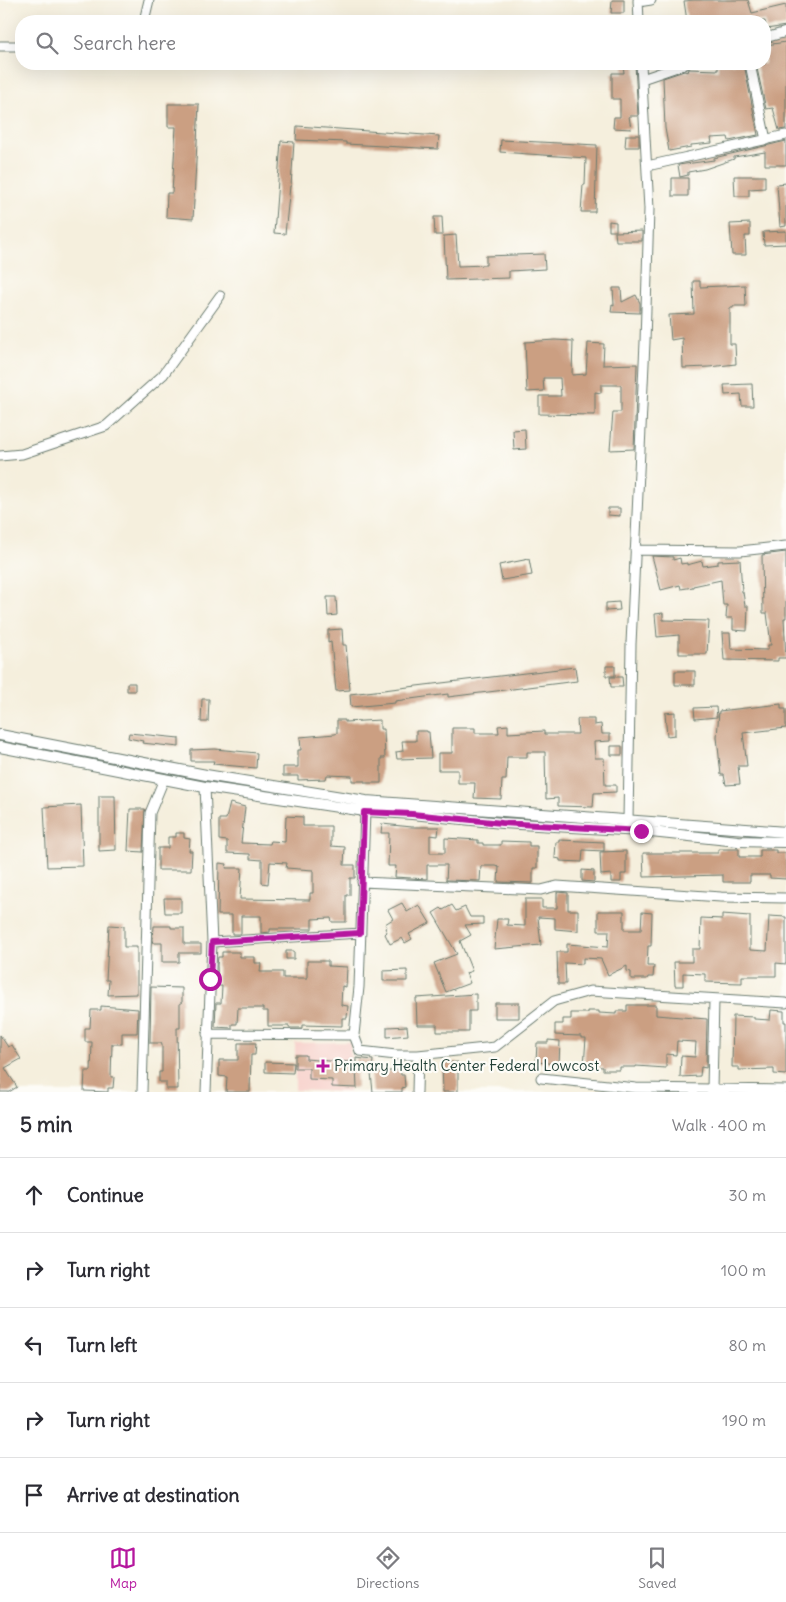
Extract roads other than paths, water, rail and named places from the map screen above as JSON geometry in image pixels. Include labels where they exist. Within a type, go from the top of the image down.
[{"type":"street","points":[[145,15],[149,0]]},
{"type":"street","points":[[639,15],[638,1],[651,0]]},
{"type":"street","points":[[771,36],[786,32]]},
{"type":"street","points":[[0,46],[15,46]]},
{"type":"street","points":[[628,820],[631,644],[648,228],[647,166],[641,70]]},
{"type":"street","points":[[642,79],[668,70]]},
{"type":"street","points":[[751,70],[766,140]]},
{"type":"street","points":[[647,166],[786,135]]},
{"type":"street","points":[[0,456],[22,454],[106,426],[163,375],[220,296]]},
{"type":"street","points":[[635,550],[740,551],[786,546]]},
{"type":"street","points":[[0,735],[206,775],[366,801],[786,832]]},
{"type":"street","points":[[0,747],[205,787],[364,812],[786,842]]},
{"type":"street","points":[[142,1092],[150,813],[164,779]]},
{"type":"street","points":[[205,787],[212,942],[206,1092]]},
{"type":"street","points":[[364,812],[359,987],[354,1035],[360,1051],[396,1055],[418,1055],[495,1047],[554,1001],[590,992],[786,1003]]},
{"type":"street","points":[[362,882],[541,890],[557,886],[721,897],[786,898]]},
{"type":"street","points":[[212,942],[360,933]]},
{"type":"street","points":[[712,1089],[714,1000]]},
{"type":"street","points":[[207,1034],[354,1035]]},
{"type":"street","points":[[418,1055],[418,1092]]},
{"type":"street","points":[[541,1078],[590,1088],[786,1090]]},
{"type":"place","name":"Primary Health Center Federal Lowcost","points":[[323,1066]]}]
